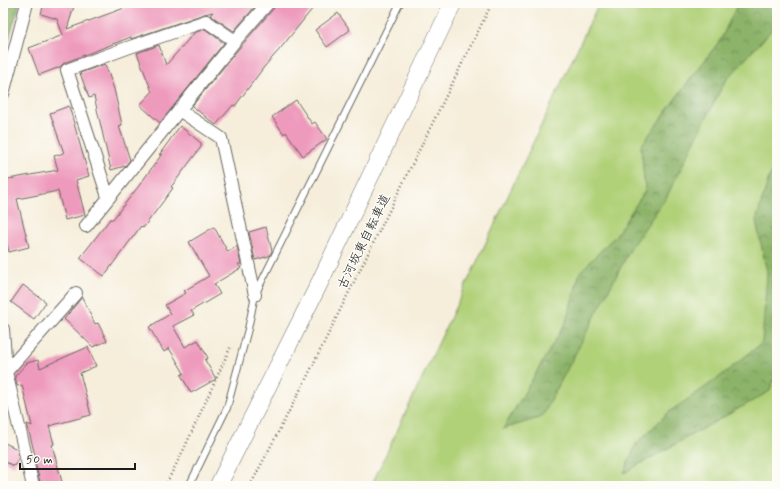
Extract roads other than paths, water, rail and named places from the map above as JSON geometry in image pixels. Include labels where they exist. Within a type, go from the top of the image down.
[{"type":"street","points":[[3,94],[27,3]]},
{"type":"street","points":[[86,226],[235,41],[268,3]]},
{"type":"street","points":[[218,486],[318,286],[453,3]]},
{"type":"street","points":[[108,197],[67,70],[206,21],[235,41]]},
{"type":"street","points":[[179,110],[221,138],[255,295]]},
{"type":"street","points":[[4,373],[76,293]]},
{"type":"street","points":[[3,329],[4,373],[33,486]]},
{"type":"lane","points":[[189,486],[227,408],[248,329],[255,295],[400,3]]}]
